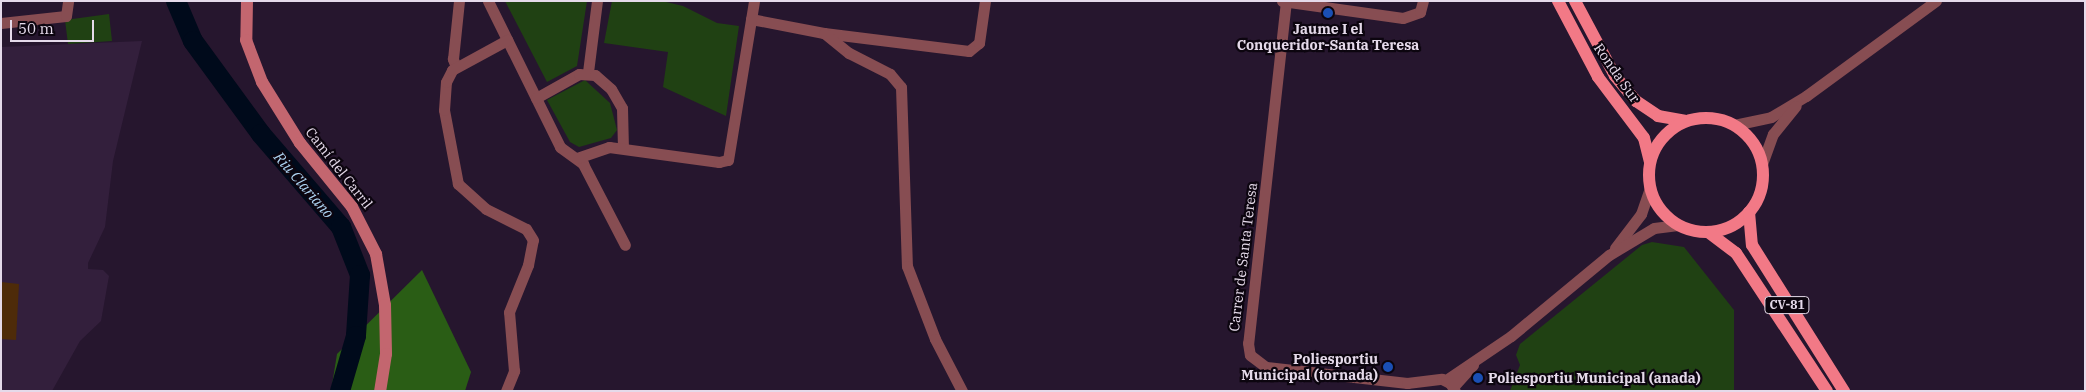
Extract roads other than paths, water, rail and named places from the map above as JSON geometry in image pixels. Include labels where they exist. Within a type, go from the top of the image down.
[{"type":"main road","name":"Ronda Sur","points":[[1558,1],[1588,61],[1644,138],[1650,162]]},
{"type":"main road","name":"Ronda Sur","points":[[1575,1],[1615,76],[1636,101],[1658,116],[1684,122]]},
{"type":"main road","points":[[1684,122],[1710,118],[1734,125],[1757,148],[1762,164],[1761,190],[1749,212],[1730,226],[1708,232]]},
{"type":"main road","name":"CV-81","points":[[1684,122],[1657,145],[1650,162],[1650,188],[1660,209],[1678,225],[1708,232],[1729,246],[1740,259],[1826,391]]},
{"type":"main road","name":"CV-81","points":[[1749,212],[1750,236],[1758,255],[1844,391]]},
{"type":"street","points":[[1,23],[66,16],[68,1]]},
{"type":"street","name":"Camí del Carril","points":[[247,1],[246,40],[262,82],[300,143],[356,213],[376,254],[385,305],[386,354],[380,391]]},
{"type":"street","points":[[456,67],[453,59],[459,1]]},
{"type":"street","points":[[488,1],[560,147],[577,158],[625,245]]},
{"type":"street","points":[[588,72],[597,1]]},
{"type":"street","points":[[577,158],[597,148],[623,148],[719,162],[728,160],[754,1]]},
{"type":"street","points":[[751,19],[824,33],[968,51],[979,43],[985,1]]},
{"type":"street","points":[[1285,1],[1403,18],[1420,12],[1423,1]]},
{"type":"street","name":"Carrer de Santa Teresa","points":[[1285,1],[1248,343],[1250,355],[1266,367],[1407,383],[1432,381],[1451,386]]},
{"type":"street","points":[[1734,125],[1760,121],[1806,96],[1936,1]]},
{"type":"street","points":[[824,33],[849,53],[890,74],[901,87],[907,266],[935,339],[962,391]]},
{"type":"street","points":[[506,391],[514,371],[509,312],[528,265],[532,240],[526,229],[476,202],[456,180],[444,110],[446,82],[456,67],[507,40]]},
{"type":"street","points":[[536,98],[588,72]]},
{"type":"street","points":[[588,72],[606,84],[619,101],[625,125],[623,148]]},
{"type":"street","points":[[1762,164],[1778,126],[1806,96]]},
{"type":"street","points":[[1609,255],[1641,214],[1650,188]]},
{"type":"street","points":[[1451,386],[1474,364],[1609,255],[1654,228],[1678,225]]},
{"type":"street","points":[[1426,391],[1432,381]]},
{"type":"street","points":[[1407,383],[1417,391]]},
{"type":"waterway","name":"Riu Clariano","points":[[176,1],[193,41],[261,134],[341,227],[360,275],[356,336],[340,391]]},
{"type":"place","name":"Jaume I el Conqueridor-Santa Teresa","points":[[1328,13]]},
{"type":"place","name":"Poliesportiu Municipal (tornada)","points":[[1388,367]]},
{"type":"place","name":"Poliesportiu Municipal (anada)","points":[[1478,378]]}]
